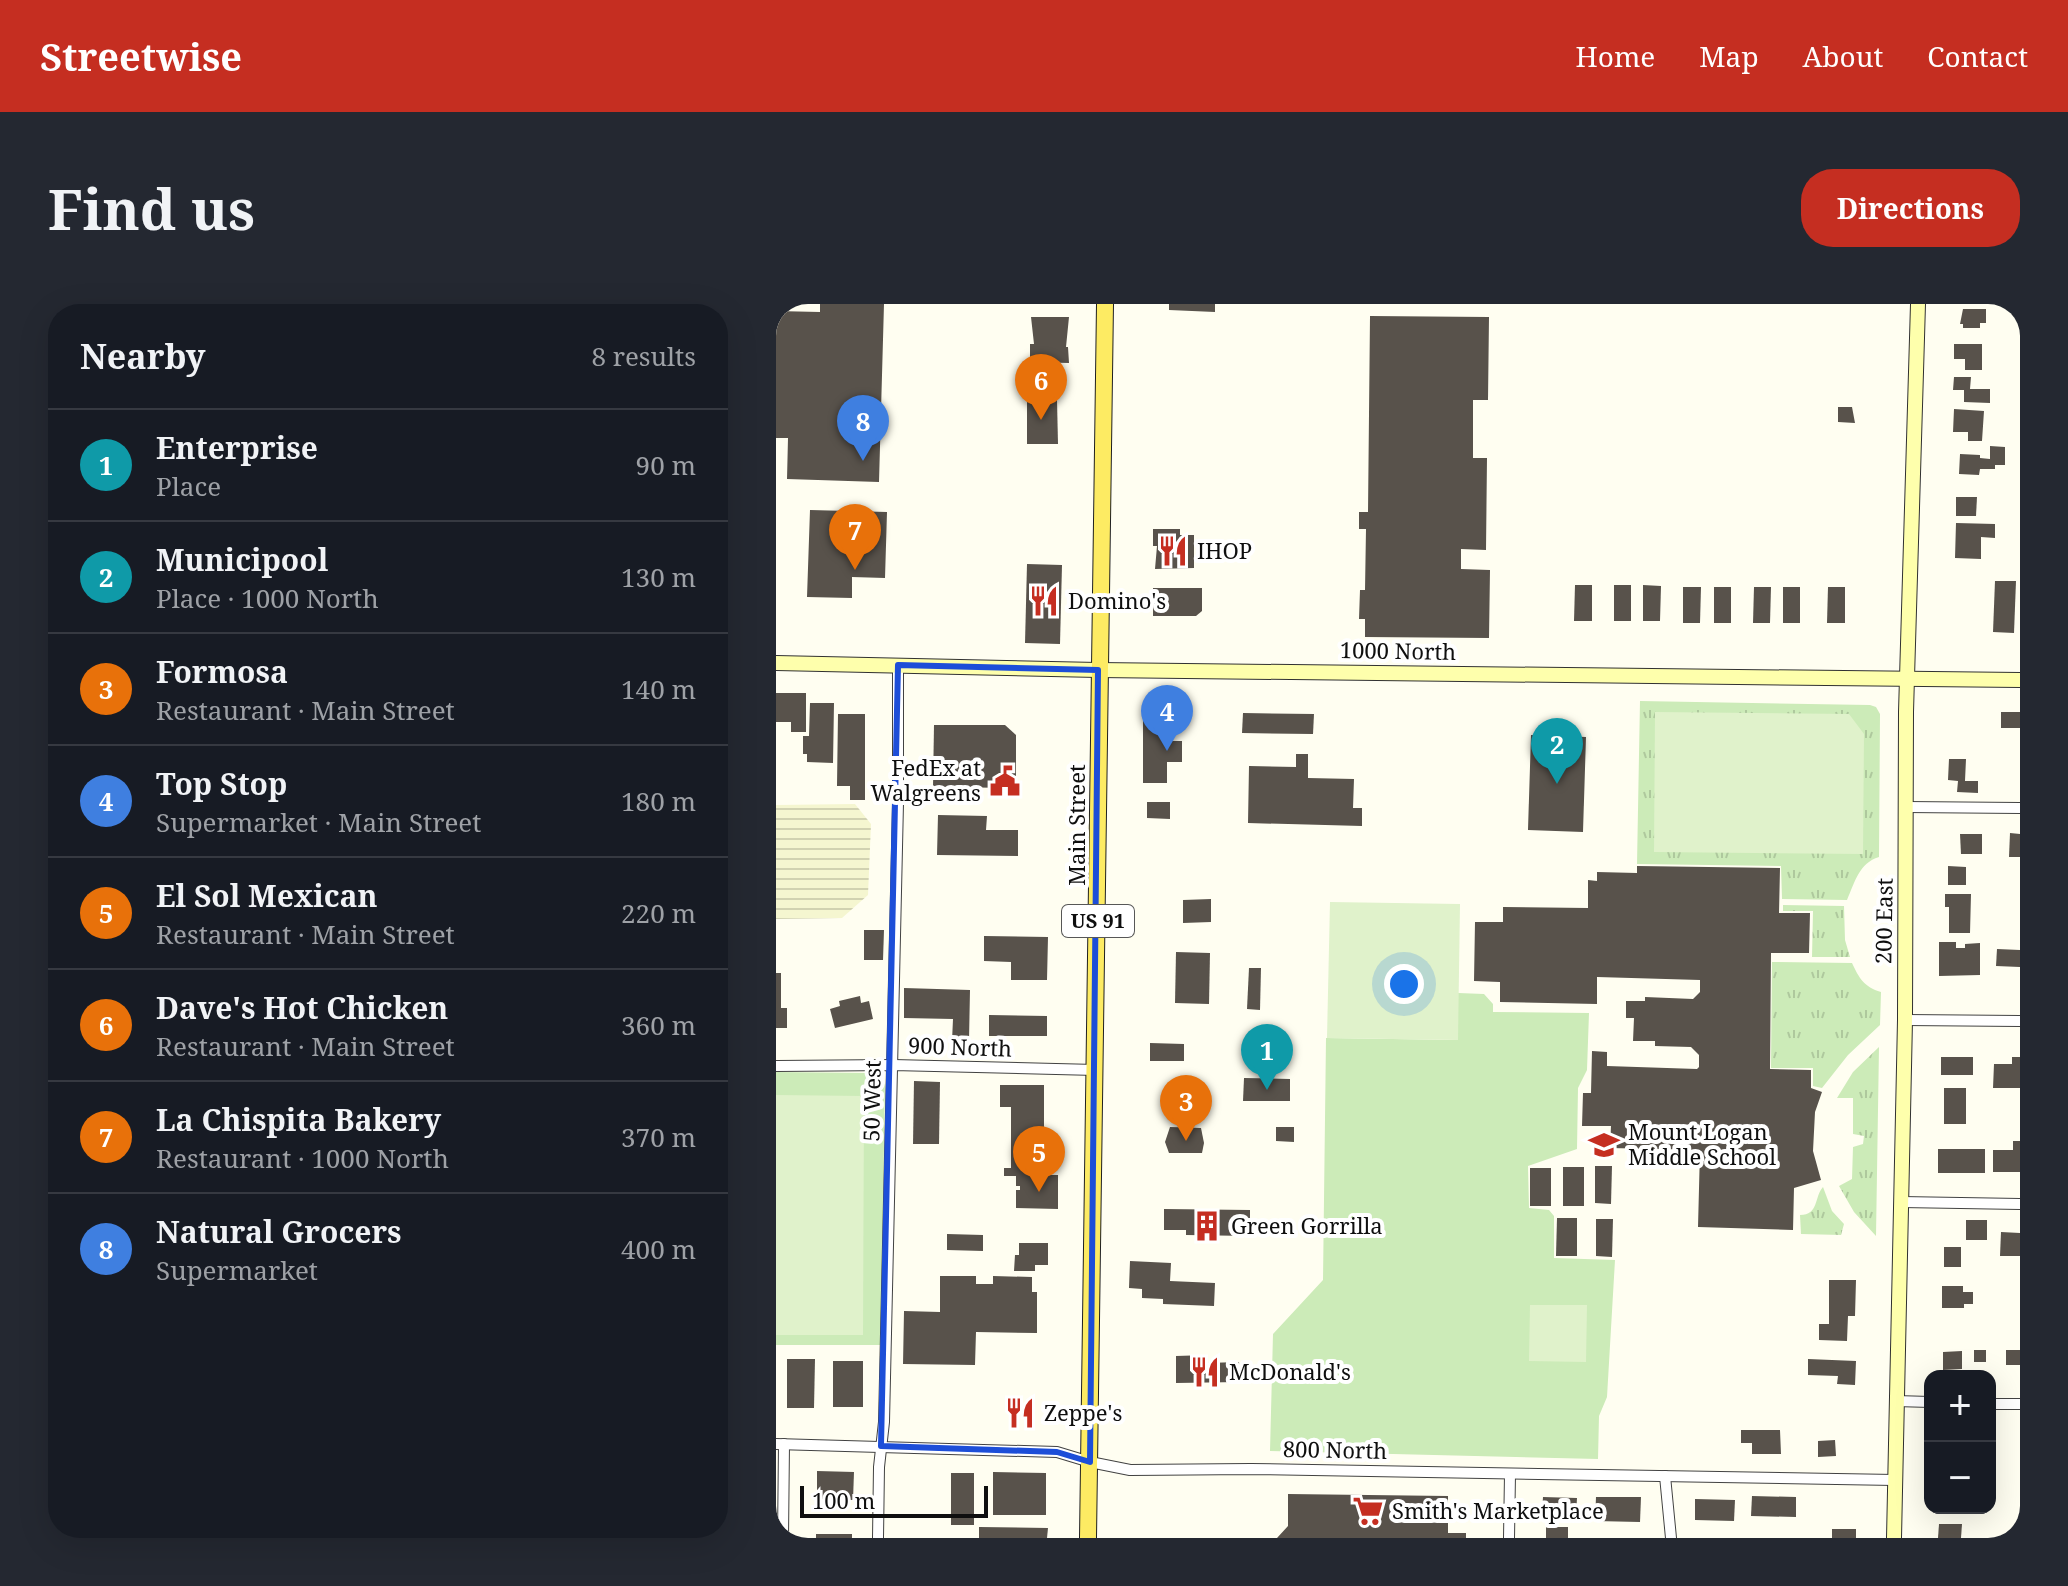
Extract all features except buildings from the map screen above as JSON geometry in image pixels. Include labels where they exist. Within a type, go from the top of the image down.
[{"type":"main road","name":"Main Street","points":[[1088,1538],[1105,304]]},
{"type":"street","name":"200 East","points":[[1894,1538],[1905,1020],[1907,678],[1918,304]]},
{"type":"street","name":"1000 North","points":[[776,663],[1098,670],[2020,680]]},
{"type":"street","name":"50 West","points":[[878,1538],[893,1065],[898,665]]},
{"type":"street","points":[[1906,807],[2020,808]]},
{"type":"street","points":[[1905,1020],[2020,1021]]},
{"type":"street","name":"900 North","points":[[776,1066],[893,1065],[1096,1070]]},
{"type":"street","points":[[1901,1202],[2020,1204]]},
{"type":"street","points":[[1896,1401],[1924,1402]]},
{"type":"street","points":[[1996,1404],[2020,1404]]},
{"type":"street","points":[[780,1444],[783,1538]]},
{"type":"street","name":"800 North","points":[[780,1444],[1057,1452],[1130,1470],[1251,1469],[1895,1480]]},
{"type":"street","points":[[1509,1538],[1510,1474]]},
{"type":"street","points":[[1665,1476],[1671,1538]]},
{"type":"highlighted area","points":[[898,665],[1098,670],[1090,1462],[1057,1452],[881,1446]]},
{"type":"green space","points":[[1640,701],[1876,707],[1880,714],[1879,857],[1862,868],[1847,900],[1782,899],[1781,866],[1637,864]]},
{"type":"green space","points":[[1655,712],[1849,714],[1864,734],[1863,854],[1654,852]]},
{"type":"green space","points":[[855,804],[871,824],[868,895],[842,918],[776,919],[776,805]]},
{"type":"green space","points":[[1330,902],[1460,904],[1458,1040],[1327,1038]]},
{"type":"green space","points":[[1783,905],[1844,906],[1845,940],[1850,957],[1812,957],[1813,911],[1783,911]]},
{"type":"green space","points":[[1772,962],[1852,963],[1863,981],[1881,992],[1880,1025],[1848,1055],[1822,1088],[1813,1086],[1813,1068],[1771,1068]]},
{"type":"green space","points":[[1458,993],[1484,994],[1493,1004],[1493,1012],[1589,1013],[1587,1070],[1578,1088],[1577,1149],[1528,1166],[1529,1208],[1549,1210],[1554,1216],[1554,1258],[1615,1260],[1607,1397],[1599,1416],[1598,1459],[1270,1451],[1273,1334],[1323,1280],[1326,1038],[1457,1040]]},
{"type":"green space","points":[[1879,1047],[1876,1236],[1854,1212],[1839,1186],[1852,1179],[1853,1147],[1863,1144],[1864,1136],[1853,1134],[1853,1098],[1837,1098],[1853,1072]]},
{"type":"green space","points":[[776,1072],[867,1073],[880,1077],[885,1085],[881,1345],[776,1345]]},
{"type":"green space","points":[[776,1095],[864,1096],[863,1335],[776,1335]]},
{"type":"green space","points":[[1823,1187],[1832,1211],[1844,1224],[1841,1235],[1801,1234],[1800,1215],[1813,1209]]},
{"type":"green space","points":[[1530,1305],[1587,1305],[1586,1362],[1529,1361]]},
{"type":"place","name":"Dave's Hot Chicken","points":[[1041,420]]},
{"type":"place","name":"Natural Grocers","points":[[863,461]]},
{"type":"place","name":"IHOP","points":[[1173,551]]},
{"type":"place","name":"La Chispita Bakery","points":[[855,570]]},
{"type":"place","name":"Domino's","points":[[1044,601]]},
{"type":"place","name":"Top Stop","points":[[1167,751]]},
{"type":"place","name":"FedEx at Walgreens","points":[[1005,781]]},
{"type":"place","name":"Municipool","points":[[1557,784]]},
{"type":"place","name":"Enterprise","points":[[1267,1090]]},
{"type":"place","name":"Formosa","points":[[1186,1141]]},
{"type":"place","name":"Mount Logan Middle School","points":[[1604,1145]]},
{"type":"place","name":"El Sol Mexican","points":[[1039,1192]]},
{"type":"place","name":"Green Gorrilla","points":[[1207,1226]]},
{"type":"place","name":"McDonald's","points":[[1205,1372]]},
{"type":"place","name":"Zeppe's","points":[[1020,1413]]},
{"type":"place","name":"Smith's Marketplace","points":[[1368,1511]]}]
